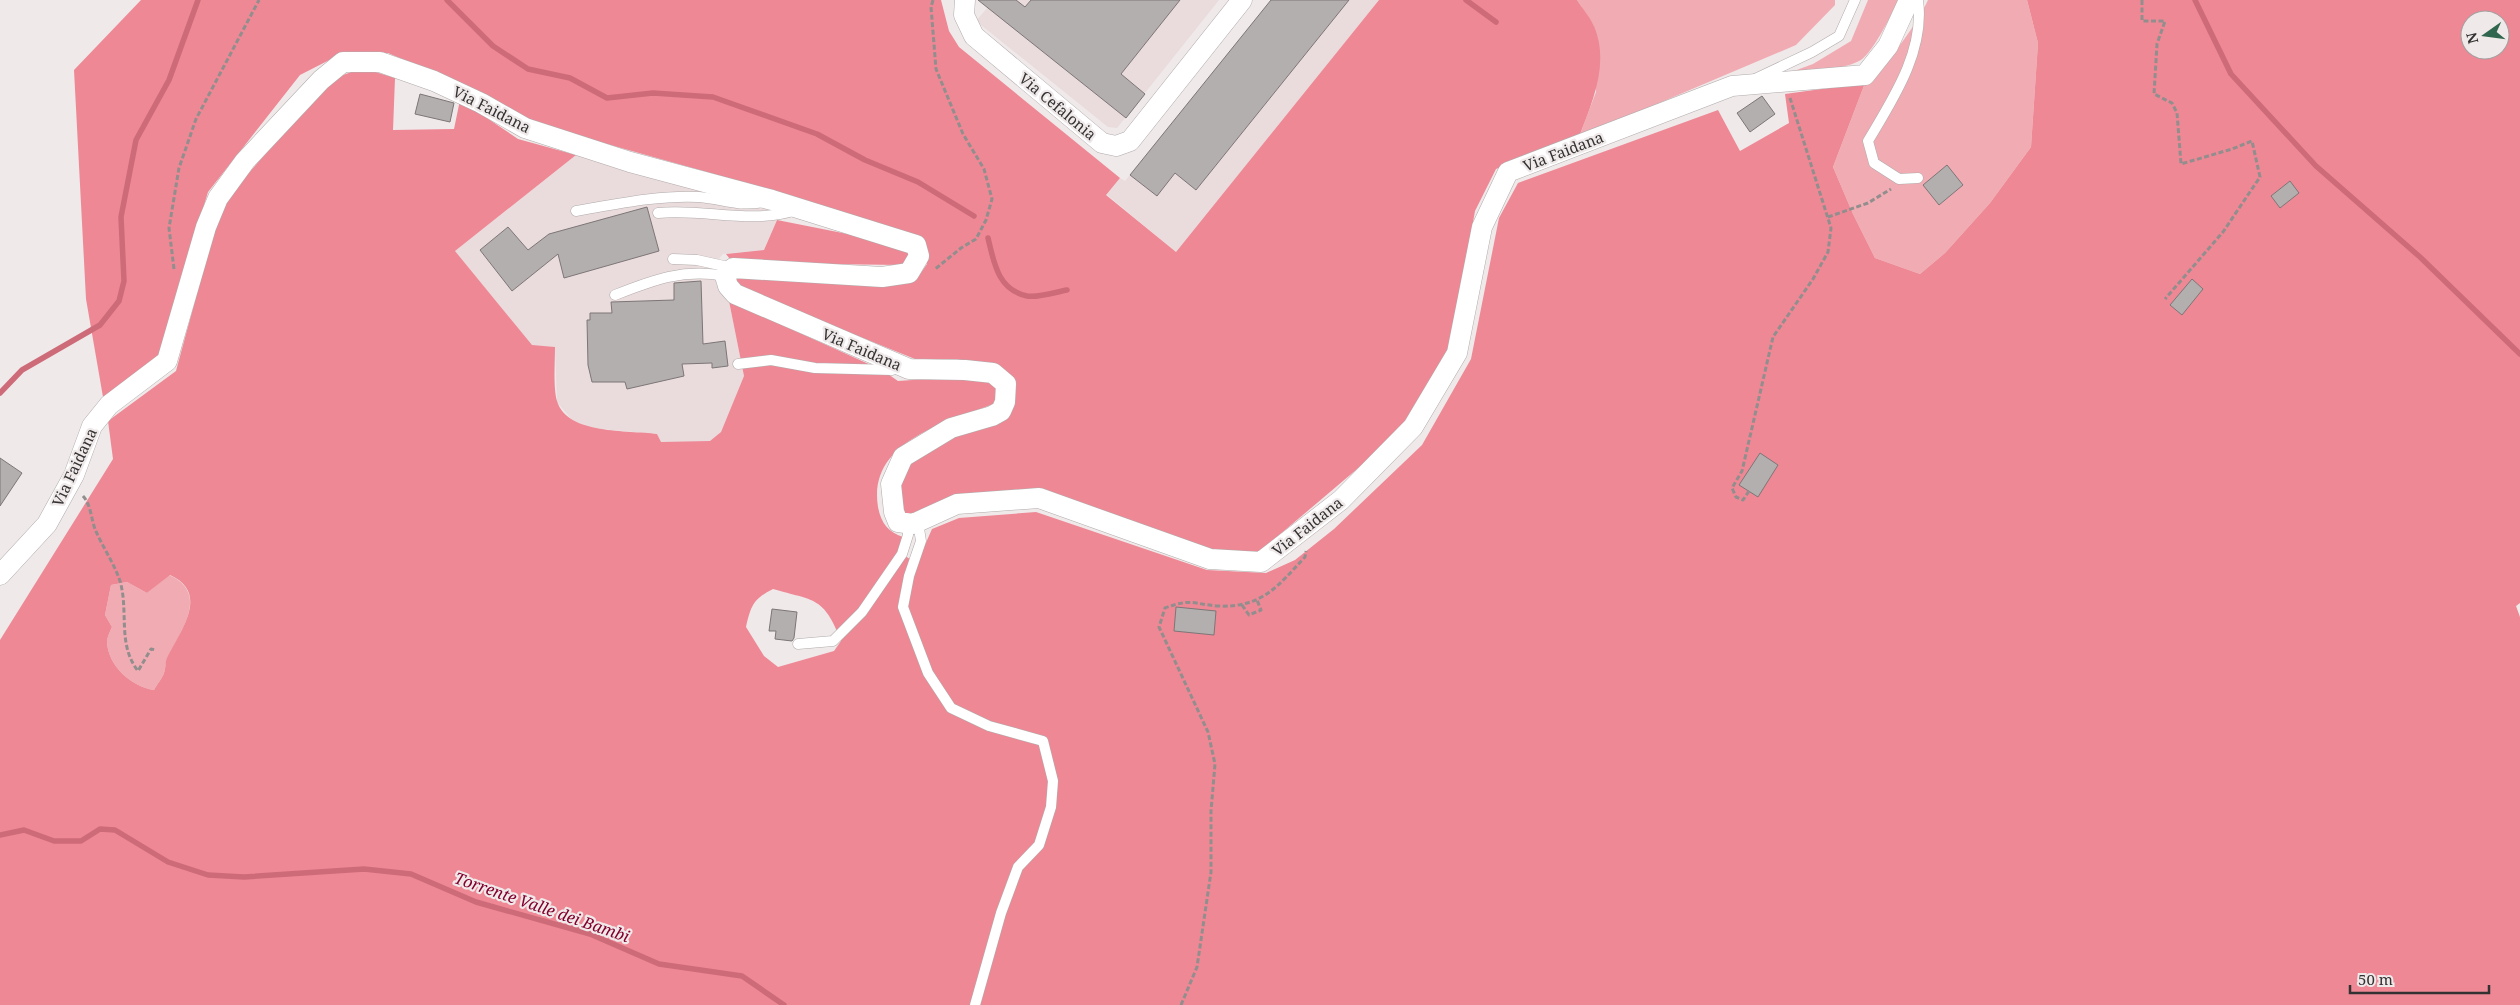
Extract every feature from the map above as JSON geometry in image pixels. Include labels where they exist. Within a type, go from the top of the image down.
[{"type":"street","name":"Via Cefalonia","points":[[965,0],[964,16],[974,36],[1102,143],[1116,146],[1130,142],[1242,0]]},
{"type":"street","name":"Via Faidana","points":[[729,272],[728,286],[735,294],[909,369],[965,370],[993,373],[1006,384],[1005,402],[1001,411],[992,416],[951,428],[903,457],[890,484],[898,522],[913,523],[957,504],[1039,498],[1210,559],[1261,562],[1341,500],[1413,427],[1457,354],[1482,228],[1508,172],[1732,86],[1788,83],[1865,75],[1888,46],[1909,0]]},
{"type":"street","name":"Via Faidana","points":[[0,575],[47,524],[74,475],[92,426],[108,405],[167,361],[190,279],[218,198],[244,161],[321,80],[343,62],[380,62],[434,81],[481,103],[525,128],[630,162],[772,200],[912,242],[918,249],[919,256],[909,272]]},
{"type":"street","points":[[729,272],[882,277],[909,272]]},
{"type":"lane","points":[[1744,86],[1812,52],[1839,36],[1855,0]]},
{"type":"lane","points":[[1918,0],[1921,20],[1912,56],[1895,96],[1868,141],[1874,163],[1899,179],[1918,178]]},
{"type":"lane","points":[[576,211],[665,197],[700,197],[749,205],[772,200]]},
{"type":"lane","points":[[658,213],[683,210],[739,216],[778,216],[799,208]]},
{"type":"lane","points":[[673,260],[697,260],[729,272]]},
{"type":"lane","points":[[615,295],[682,273],[729,272]]},
{"type":"lane","points":[[738,364],[771,360],[815,368],[892,370],[902,366]]},
{"type":"lane","points":[[798,644],[834,641],[862,612],[902,554],[913,523]]},
{"type":"lane","points":[[913,523],[921,541],[909,576],[903,607],[928,673],[951,708],[988,726],[1043,741],[1053,781],[1051,807],[1038,845],[1018,867],[1001,913],[975,1005]]},
{"type":"path","points":[[174,270],[169,228],[179,168],[196,119],[260,0]]},
{"type":"path","points":[[909,272],[919,274],[934,270],[961,248],[976,239],[986,220],[992,199],[984,169],[963,134],[936,69],[931,7],[933,0]]},
{"type":"path","points":[[2142,0],[2142,21],[2166,21],[2157,44],[2154,94],[2172,103],[2174,108],[2181,164],[2252,141],[2260,177],[2223,232],[2165,298]]},
{"type":"path","points":[[1749,492],[1743,500],[1736,496],[1732,488],[1742,471],[1773,337],[1814,279],[1828,252],[1831,228],[1790,96],[1788,83]]},
{"type":"path","points":[[1828,217],[1868,203],[1891,190],[1904,179]]},
{"type":"path","points":[[88,502],[95,528],[120,582],[123,632],[130,660],[138,670],[151,650],[156,650]]},
{"type":"path","points":[[1181,1005],[1197,967],[1211,872],[1211,812],[1215,764],[1208,732],[1159,627],[1165,608],[1185,600],[1218,606],[1242,604],[1258,600],[1271,593],[1306,557],[1309,525]]},
{"type":"path","points":[[1242,604],[1250,615],[1261,610],[1258,600]]},
{"type":"shaded area","points":[[141,0],[941,0],[949,31],[959,47],[1120,178],[1106,195],[1176,252],[1379,0],[1577,0],[1594,26],[1600,54],[1600,69],[1594,97],[1579,137],[1496,169],[1475,211],[1451,345],[1409,425],[1258,553],[1213,553],[1039,492],[904,517],[897,483],[903,470],[913,459],[926,449],[956,435],[1001,422],[996,367],[956,359],[915,359],[739,288],[735,277],[907,283],[916,280],[927,264],[924,245],[918,235],[824,209],[793,196],[539,125],[464,86],[388,53],[343,53],[300,75],[208,192],[158,358],[103,397],[86,299],[74,70]]},
{"type":"shaded area","points":[[994,0],[1219,0],[1117,128],[1108,127],[976,21]]},
{"type":"shaded area","points":[[1271,0],[1379,0],[1176,252],[1106,194],[1120,178],[1125,181]]},
{"type":"shaded area","points":[[1577,0],[1835,0],[1835,5],[1796,45],[1579,137],[1596,92],[1594,26]]},
{"type":"shaded area","points":[[1868,0],[1898,0],[1881,34],[1864,57],[1850,65],[1841,67],[1783,75],[1813,64],[1851,41]]},
{"type":"shaded area","points":[[1928,0],[2027,0],[2038,43],[2031,147],[1990,203],[1945,253],[1920,274],[1875,258],[1853,214],[1833,167],[1865,83],[1883,66],[1900,44],[1923,11]]},
{"type":"shaded area","points":[[2027,0],[2520,0],[2520,603],[2516,606],[2520,617],[2520,1005],[0,1005],[0,640],[113,459],[108,421],[176,371],[214,231],[226,199],[296,119],[338,77],[362,68],[395,78],[393,130],[454,129],[460,100],[518,139],[576,155],[455,251],[532,345],[555,347],[557,401],[563,412],[573,420],[600,429],[657,434],[661,442],[710,441],[721,432],[744,376],[729,301],[882,370],[898,381],[970,376],[996,382],[998,402],[936,426],[916,436],[899,449],[886,465],[878,484],[879,513],[889,530],[903,537],[898,552],[917,563],[932,529],[959,518],[1036,512],[1207,570],[1266,573],[1295,560],[1334,529],[1422,445],[1471,359],[1499,218],[1518,183],[1718,110],[1740,151],[1789,123],[1785,94],[1865,83],[1833,167],[1853,214],[1875,258],[1920,274],[1945,253],[1990,203],[2031,147],[2038,43]],"holes":[[[170,575],[182,583],[188,592],[190,602],[189,613],[167,658],[165,671],[154,690],[138,685],[117,667],[108,651],[107,640],[112,627],[105,615],[111,585],[127,582],[147,593]],[[773,589],[808,599],[823,608],[835,626],[841,641],[834,651],[778,667],[764,656],[746,627],[754,604],[761,596]]]},
{"type":"shaded area","points":[[576,155],[780,212],[764,250],[723,254],[715,263],[716,284],[729,301],[744,376],[721,432],[710,442],[660,442],[657,434],[589,428],[572,420],[557,402],[555,347],[532,346],[455,251]]},
{"type":"shaded area","points":[[777,220],[903,245],[909,254],[903,265],[733,263],[726,254],[764,250]]},
{"type":"shaded area","points":[[169,575],[181,583],[188,592],[190,602],[189,613],[167,660],[165,671],[154,690],[138,685],[117,667],[108,651],[107,640],[112,627],[105,615],[111,585],[127,582],[147,593]]},
{"type":"building","points":[[978,0],[1016,0],[1025,7],[1031,0],[1180,0],[1121,74],[1145,94],[1126,118]]},
{"type":"building","points":[[1271,0],[1349,0],[1196,190],[1175,173],[1157,196],[1130,175]]},
{"type":"building","points":[[420,94],[454,103],[450,122],[415,114]]},
{"type":"building","points":[[1762,96],[1775,114],[1750,132],[1737,113]]},
{"type":"building","points":[[1947,165],[1963,185],[1939,205],[1923,185]]},
{"type":"building","points":[[2290,181],[2299,193],[2280,208],[2271,196]]},
{"type":"building","points":[[647,207],[659,251],[564,278],[558,254],[512,291],[480,250],[508,227],[528,250],[549,234]]},
{"type":"building","points":[[2192,279],[2203,289],[2182,315],[2170,305]]},
{"type":"building","points":[[701,281],[703,344],[725,341],[728,366],[712,368],[712,363],[682,364],[684,376],[627,389],[625,382],[592,382],[588,365],[587,320],[590,320],[590,313],[612,313],[611,302],[674,300],[674,283]]},
{"type":"building","points":[[1760,453],[1778,465],[1758,497],[1739,485]]},
{"type":"building","points":[[0,458],[22,473],[0,506]]},
{"type":"building","points":[[1176,607],[1216,611],[1214,635],[1174,631]]},
{"type":"building","points":[[772,609],[797,612],[792,641],[775,639],[776,631],[769,631]]},
{"type":"waterway","points":[[0,393],[22,370],[100,325],[119,301],[124,281],[121,217],[136,140],[169,80],[198,0]]},
{"type":"waterway","points":[[447,0],[493,46],[528,69],[570,78],[607,98],[653,93],[713,97],[817,134],[865,160],[918,182],[974,216]]},
{"type":"waterway","points":[[1466,0],[1496,22]]},
{"type":"waterway","points":[[2195,0],[2231,74],[2316,166],[2420,257],[2520,354]]},
{"type":"waterway","points":[[988,238],[995,266],[1003,282],[1017,293],[1027,296],[1042,296],[1067,290]]},
{"type":"waterway","name":"Torrente Valle dei Bambi","points":[[0,835],[24,830],[54,841],[81,841],[100,829],[115,830],[168,862],[208,875],[244,877],[364,869],[411,874],[476,902],[590,934],[659,964],[742,976],[784,1005]]}]
